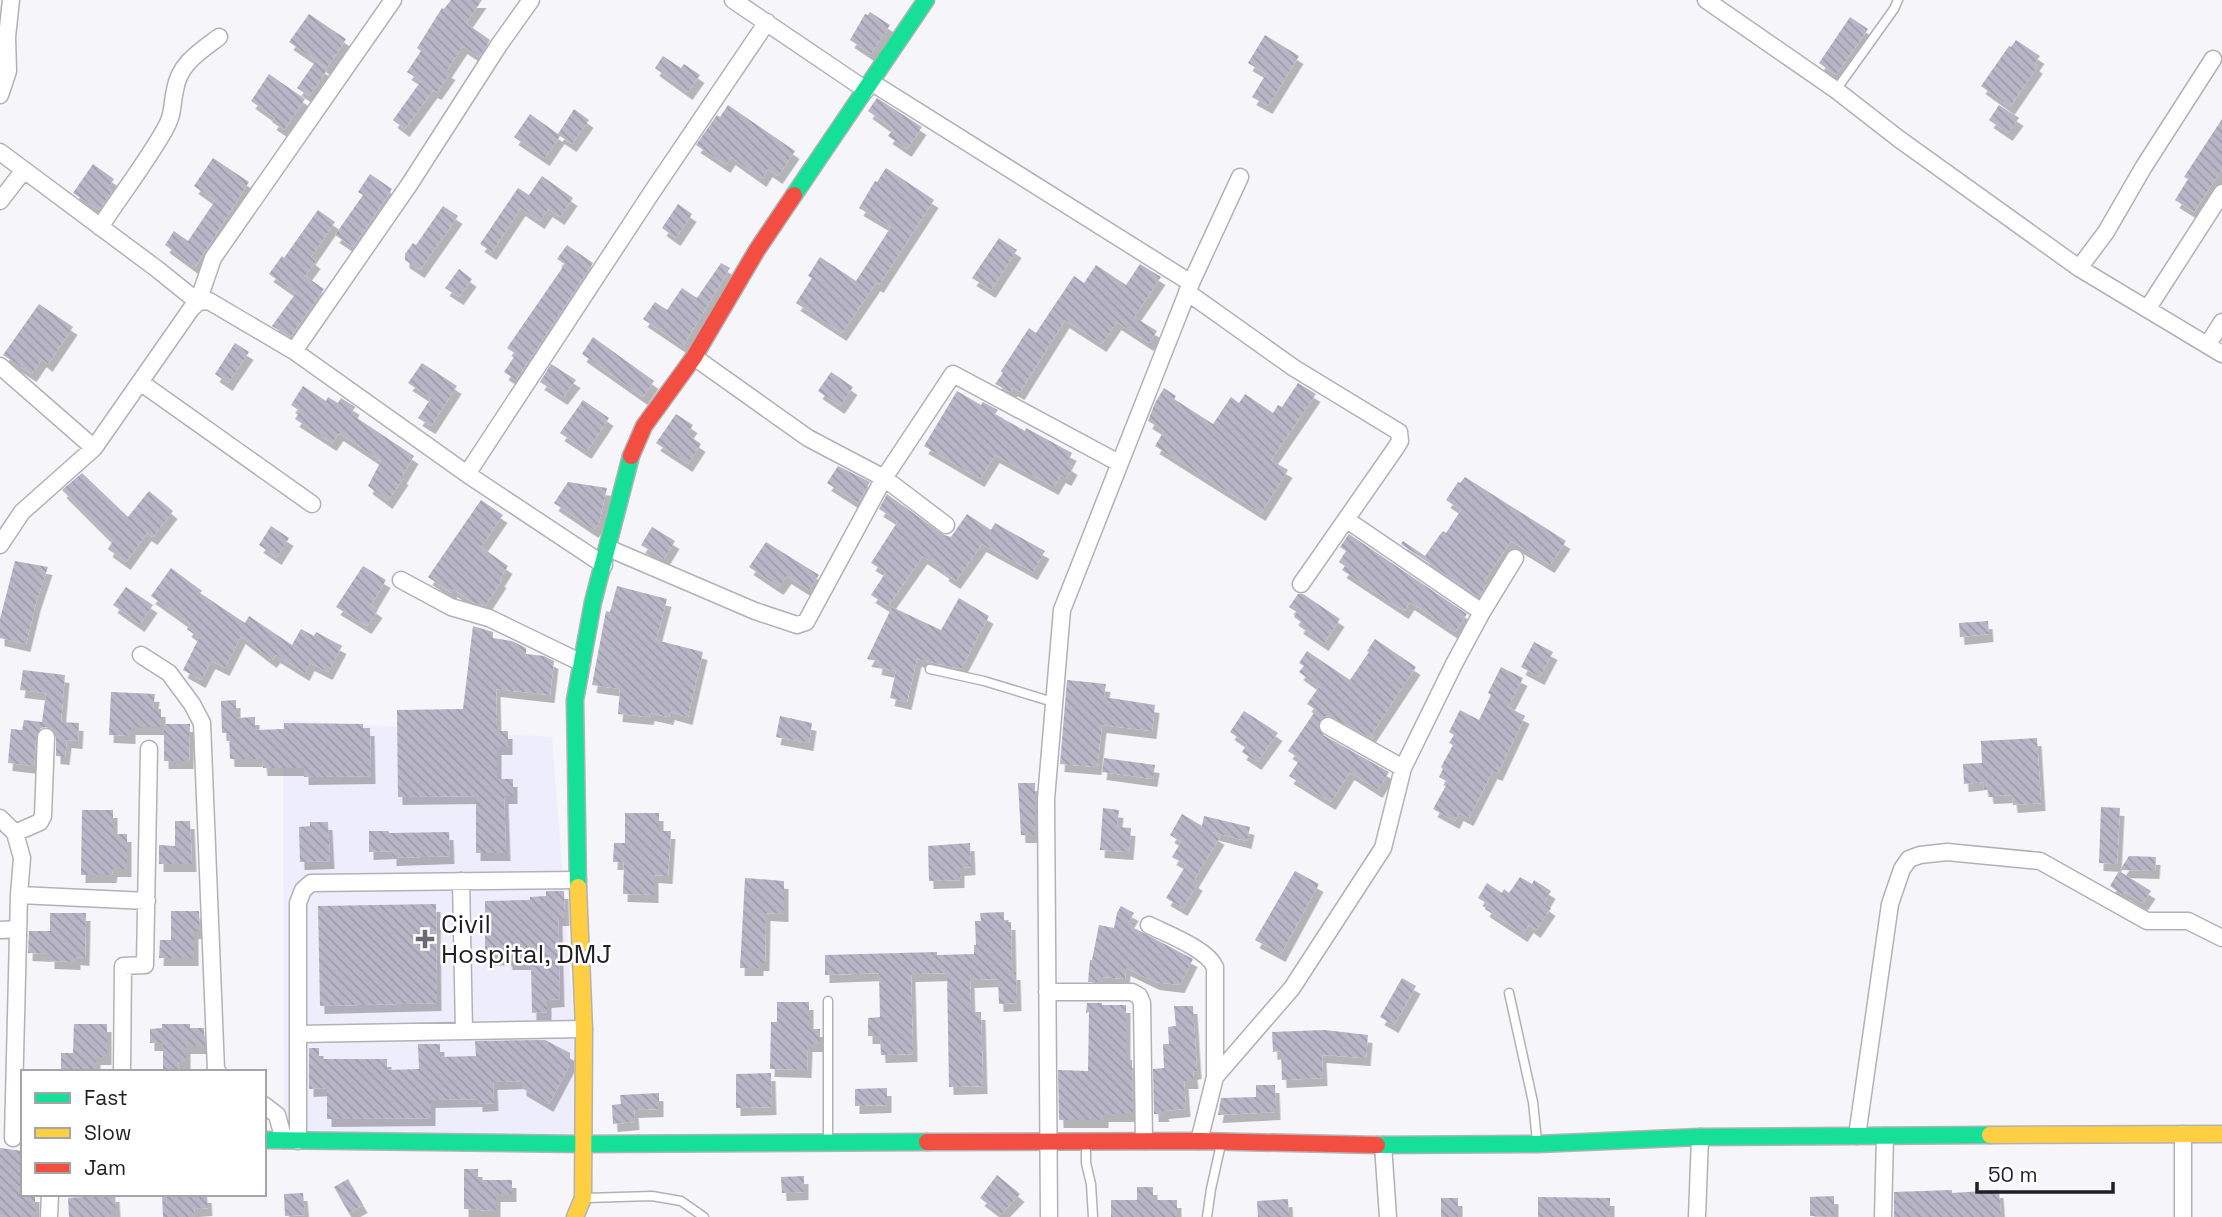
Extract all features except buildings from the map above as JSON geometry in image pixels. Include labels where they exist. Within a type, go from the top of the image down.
[{"type":"street","points":[[0,95],[8,71],[7,37],[11,0]]},
{"type":"street","points":[[0,545],[22,512],[94,449],[198,302],[213,258],[393,0]]},
{"type":"street","points":[[294,351],[531,0]]},
{"type":"street","points":[[733,0],[1189,287],[1294,368],[1399,432],[1401,440],[1301,584]]},
{"type":"street","points":[[575,1217],[583,1198],[584,1029],[575,701],[593,602],[629,461],[644,426],[694,357],[757,250],[926,0]]},
{"type":"street","points":[[1706,0],[1836,90],[1899,139],[2079,268],[2215,349],[2222,322]]},
{"type":"street","points":[[467,474],[767,22]]},
{"type":"street","points":[[100,227],[164,131],[173,113],[178,76],[191,58],[219,37]]},
{"type":"street","points":[[2079,268],[2106,232],[2143,168],[2213,59]]},
{"type":"street","points":[[0,152],[198,302],[209,301],[294,351],[467,474],[604,565]]},
{"type":"street","points":[[0,201],[24,170]]},
{"type":"street","points":[[1049,1217],[1046,799],[1062,610],[1189,287],[1240,177]]},
{"type":"street","points":[[2148,308],[2222,193]]},
{"type":"street","points":[[694,357],[808,438],[884,478],[946,525]]},
{"type":"street","points":[[0,366],[94,449]]},
{"type":"street","points":[[608,548],[755,611],[797,625],[806,622],[884,478],[953,374],[1119,463]]},
{"type":"street","points":[[140,382],[312,504]]},
{"type":"street","points":[[1347,520],[1482,611]]},
{"type":"street","points":[[1215,1077],[1292,988],[1383,848],[1403,768],[1482,611],[1516,558]]},
{"type":"street","points":[[401,580],[451,607],[489,618],[582,663]]},
{"type":"street","points":[[141,655],[169,673],[192,704],[202,723],[216,1070]]},
{"type":"street","points":[[1328,726],[1403,768]]},
{"type":"street","points":[[15,833],[40,822],[43,816],[46,737]]},
{"type":"street","points":[[122,1070],[123,966],[145,965],[149,749]]},
{"type":"street","points":[[0,818],[15,833],[22,858],[12,1138]]},
{"type":"street","points":[[1857,1136],[1890,904],[1902,869],[1909,859],[1947,852],[2040,861],[2147,920],[2188,921],[2222,938]]},
{"type":"street","points":[[291,1140],[298,1034],[298,903],[303,890],[311,883],[578,880]]},
{"type":"street","points":[[461,881],[464,1031]]},
{"type":"street","points":[[19,895],[147,901]]},
{"type":"street","points":[[1149,925],[1203,954],[1212,960],[1215,967],[1215,1077],[1199,1141]]},
{"type":"street","points":[[0,930],[18,929]]},
{"type":"street","points":[[1047,992],[1132,992],[1139,996],[1142,1003],[1144,1141]]},
{"type":"street","points":[[298,1034],[584,1029]]},
{"type":"street","points":[[266,1107],[277,1115],[291,1140]]},
{"type":"street","points":[[2183,1134],[2183,1217]]},
{"type":"street","points":[[266,1140],[583,1144],[1222,1141],[1383,1145],[1538,1144],[1700,1137],[2222,1134]]},
{"type":"street","points":[[1883,1217],[1885,1136]]},
{"type":"street","points":[[1697,1217],[1700,1137]]},
{"type":"street","points":[[1383,1145],[1388,1217]]},
{"type":"street","points":[[49,1217],[50,1196]]},
{"type":"street","points":[[583,1198],[591,1217]]},
{"type":"lane","points":[[1836,90],[1898,0]]},
{"type":"lane","points":[[930,668],[1053,702]]},
{"type":"lane","points":[[1509,993],[1533,1102],[1538,1144]]},
{"type":"lane","points":[[828,1001],[828,1143]]},
{"type":"lane","points":[[1207,1217],[1210,1189],[1222,1141]]},
{"type":"lane","points":[[1086,1142],[1093,1217]]},
{"type":"lane","points":[[583,1198],[652,1196],[681,1201],[705,1217]]},
{"type":"shaded area","name":"Civil Hospital, DMJ","points":[[283,720],[552,737],[583,1144],[284,1140]]},
{"type":"traffic: fast","points":[[794,195],[926,0]]},
{"type":"traffic: fast","points":[[578,887],[575,700],[593,602],[631,456]]},
{"type":"traffic: fast","points":[[1377,1145],[1538,1144],[1700,1137],[1990,1135]]},
{"type":"traffic: fast","points":[[266,1140],[583,1144],[927,1142]]},
{"type":"traffic: slow","points":[[575,1217],[583,1198],[584,1029],[578,887]]},
{"type":"traffic: slow","points":[[1990,1135],[2222,1134]]},
{"type":"traffic: jam","points":[[631,456],[644,426],[694,357],[757,250],[794,195]]},
{"type":"traffic: jam","points":[[927,1142],[1199,1141],[1377,1145]]},
{"type":"place","name":"Civil Hospital, DMJ","points":[[425,939]]}]
